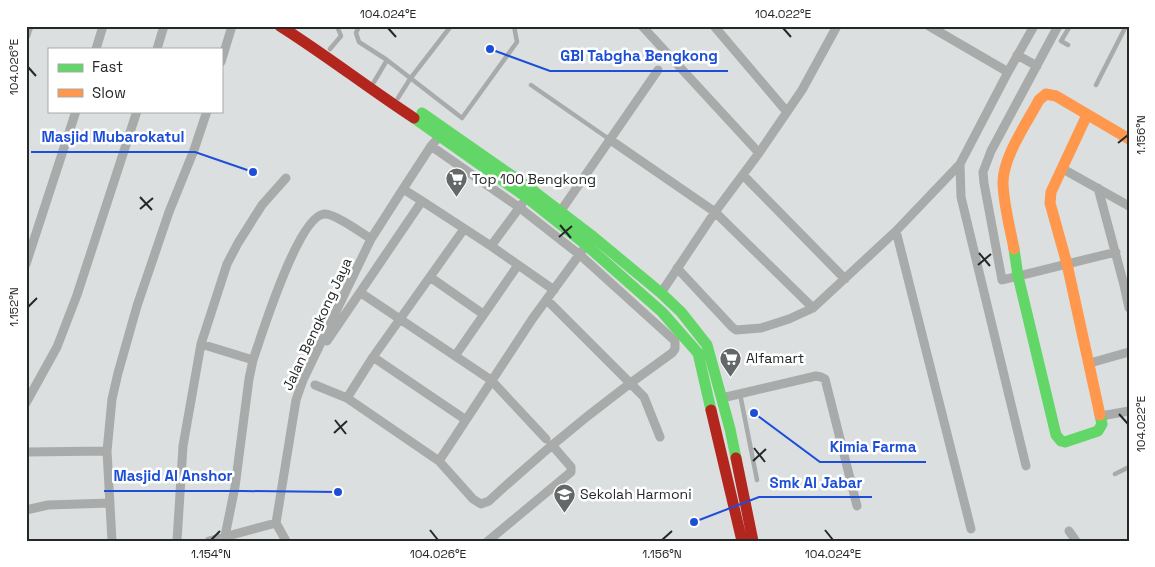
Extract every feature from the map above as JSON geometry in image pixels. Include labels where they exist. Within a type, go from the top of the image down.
[{"type":"main road","points":[[280,26],[326,49],[371,90],[526,196],[583,250],[662,312],[698,353],[742,541]]},
{"type":"main road","points":[[296,26],[374,82],[449,130],[560,212],[661,293],[681,312],[707,345],[730,429],[753,541]]},
{"type":"main road","points":[[1087,115],[1051,192],[1050,203],[1067,264],[1102,424],[1098,431],[1065,442],[1059,440],[1056,435],[1018,276],[1003,183],[1005,168],[1012,150],[1043,96],[1046,94],[1056,96],[1129,139]]},
{"type":"street","points":[[26,35],[29,26]]},
{"type":"street","points":[[96,48],[103,26]]},
{"type":"street","points":[[157,48],[164,26]]},
{"type":"street","points":[[222,59],[232,26]]},
{"type":"street","points":[[642,26],[759,153]]},
{"type":"street","points":[[714,26],[788,112]]},
{"type":"street","points":[[661,293],[714,212],[788,112],[837,26]]},
{"type":"street","points":[[929,26],[1008,72]]},
{"type":"street","points":[[677,268],[736,330],[761,328],[789,319],[813,308],[896,231],[960,164],[1034,26]]},
{"type":"street","points":[[1058,26],[991,151],[983,172],[990,224],[1002,280],[1116,252]]},
{"type":"street","points":[[1017,56],[1037,66]]},
{"type":"street","points":[[560,212],[658,70]]},
{"type":"street","points":[[26,264],[76,112]]},
{"type":"street","points":[[26,403],[57,347],[77,295],[137,112]]},
{"type":"street","points":[[112,541],[107,451],[112,399],[137,306],[169,212],[194,150],[207,112]]},
{"type":"street","name":"Jalan Bengkong Jaya","points":[[276,524],[296,400],[306,372],[372,239],[403,188],[440,137]]},
{"type":"street","points":[[609,139],[714,212],[813,308]]},
{"type":"street","points":[[315,385],[347,398],[439,461],[473,499],[481,504],[489,501],[549,442],[675,349],[675,341],[583,250],[432,146]]},
{"type":"street","points":[[960,164],[961,197],[1026,466]]},
{"type":"street","points":[[1062,169],[1129,206]]},
{"type":"street","points":[[743,174],[845,278]]},
{"type":"street","points":[[177,541],[183,446],[201,344],[227,264],[262,205],[286,178]]},
{"type":"street","points":[[403,188],[554,290]]},
{"type":"street","points":[[1098,188],[1126,281],[1129,308]]},
{"type":"street","points":[[491,246],[520,208],[526,196]]},
{"type":"street","points":[[314,359],[422,201]]},
{"type":"street","points":[[226,538],[253,360],[295,248],[317,218],[323,214],[332,215],[372,239]]},
{"type":"street","points":[[347,398],[373,357],[464,229]]},
{"type":"street","points":[[896,231],[970,529]]},
{"type":"street","points":[[439,461],[491,380],[583,250]]},
{"type":"street","points":[[455,356],[518,265]]},
{"type":"street","points":[[430,277],[483,314]]},
{"type":"street","points":[[360,293],[491,380],[571,467],[571,472],[488,541]]},
{"type":"street","points":[[547,300],[644,397],[660,437]]},
{"type":"street","points":[[654,322],[662,312]]},
{"type":"street","points":[[201,344],[253,360]]},
{"type":"street","points":[[1090,364],[1129,352]]},
{"type":"street","points":[[373,357],[466,420]]},
{"type":"street","points":[[722,398],[816,376],[821,376],[825,379],[857,506]]},
{"type":"street","points":[[1101,416],[1129,411]]},
{"type":"street","points":[[26,452],[107,451]]},
{"type":"street","points":[[26,510],[48,505],[110,503]]},
{"type":"street","points":[[209,541],[276,524],[286,541]]},
{"type":"street","points":[[1069,531],[1076,541]]},
{"type":"lane","points":[[326,49],[340,36],[337,26]]},
{"type":"lane","points":[[360,26],[356,32],[359,42],[387,60],[462,118],[517,42],[514,26]]},
{"type":"lane","points":[[398,98],[410,79],[451,26]]},
{"type":"lane","points":[[1068,45],[1061,41],[1070,26]]},
{"type":"lane","points":[[1096,85],[1126,26]]},
{"type":"lane","points":[[374,82],[387,60]]},
{"type":"lane","points":[[531,85],[609,139]]},
{"type":"lane","points":[[740,394],[757,480]]},
{"type":"lane","points":[[730,429],[746,426]]},
{"type":"lane","points":[[1116,474],[1129,467]]},
{"type":"traffic: fast","points":[[422,113],[531,189],[591,235],[681,312],[707,345],[736,458]]},
{"type":"traffic: fast","points":[[414,118],[526,197],[585,244],[662,312],[698,353],[711,410]]},
{"type":"traffic: fast","points":[[1014,249],[1018,276],[1056,435],[1061,441],[1065,442],[1098,431],[1102,424],[1100,415]]},
{"type":"traffic: slow","points":[[1014,249],[1007,217],[1003,184],[1004,174],[1011,152],[1039,100],[1046,94],[1056,96],[1129,139]]},
{"type":"traffic: slow","points":[[1087,115],[1051,192],[1050,203],[1067,264],[1100,415]]},
{"type":"traffic: jam","points":[[280,26],[414,118]]},
{"type":"traffic: jam","points":[[711,410],[742,541]]},
{"type":"traffic: jam","points":[[736,458],[753,541]]},
{"type":"place","name":"GBI Tabgha Bengkong","points":[[490,49]]},
{"type":"place","name":"Masjid Mubarokatul","points":[[253,172]]},
{"type":"place","name":"Top 100 Bengkong","points":[[456,198]]},
{"type":"place","name":"Alfamart","points":[[730,377]]},
{"type":"place","name":"Kimia Farma","points":[[754,413]]},
{"type":"place","name":"Masjid Al Anshor","points":[[338,492]]},
{"type":"place","name":"Sekolah Harmoni","points":[[564,513]]},
{"type":"place","name":"Smk Al Jabar","points":[[694,522]]}]
